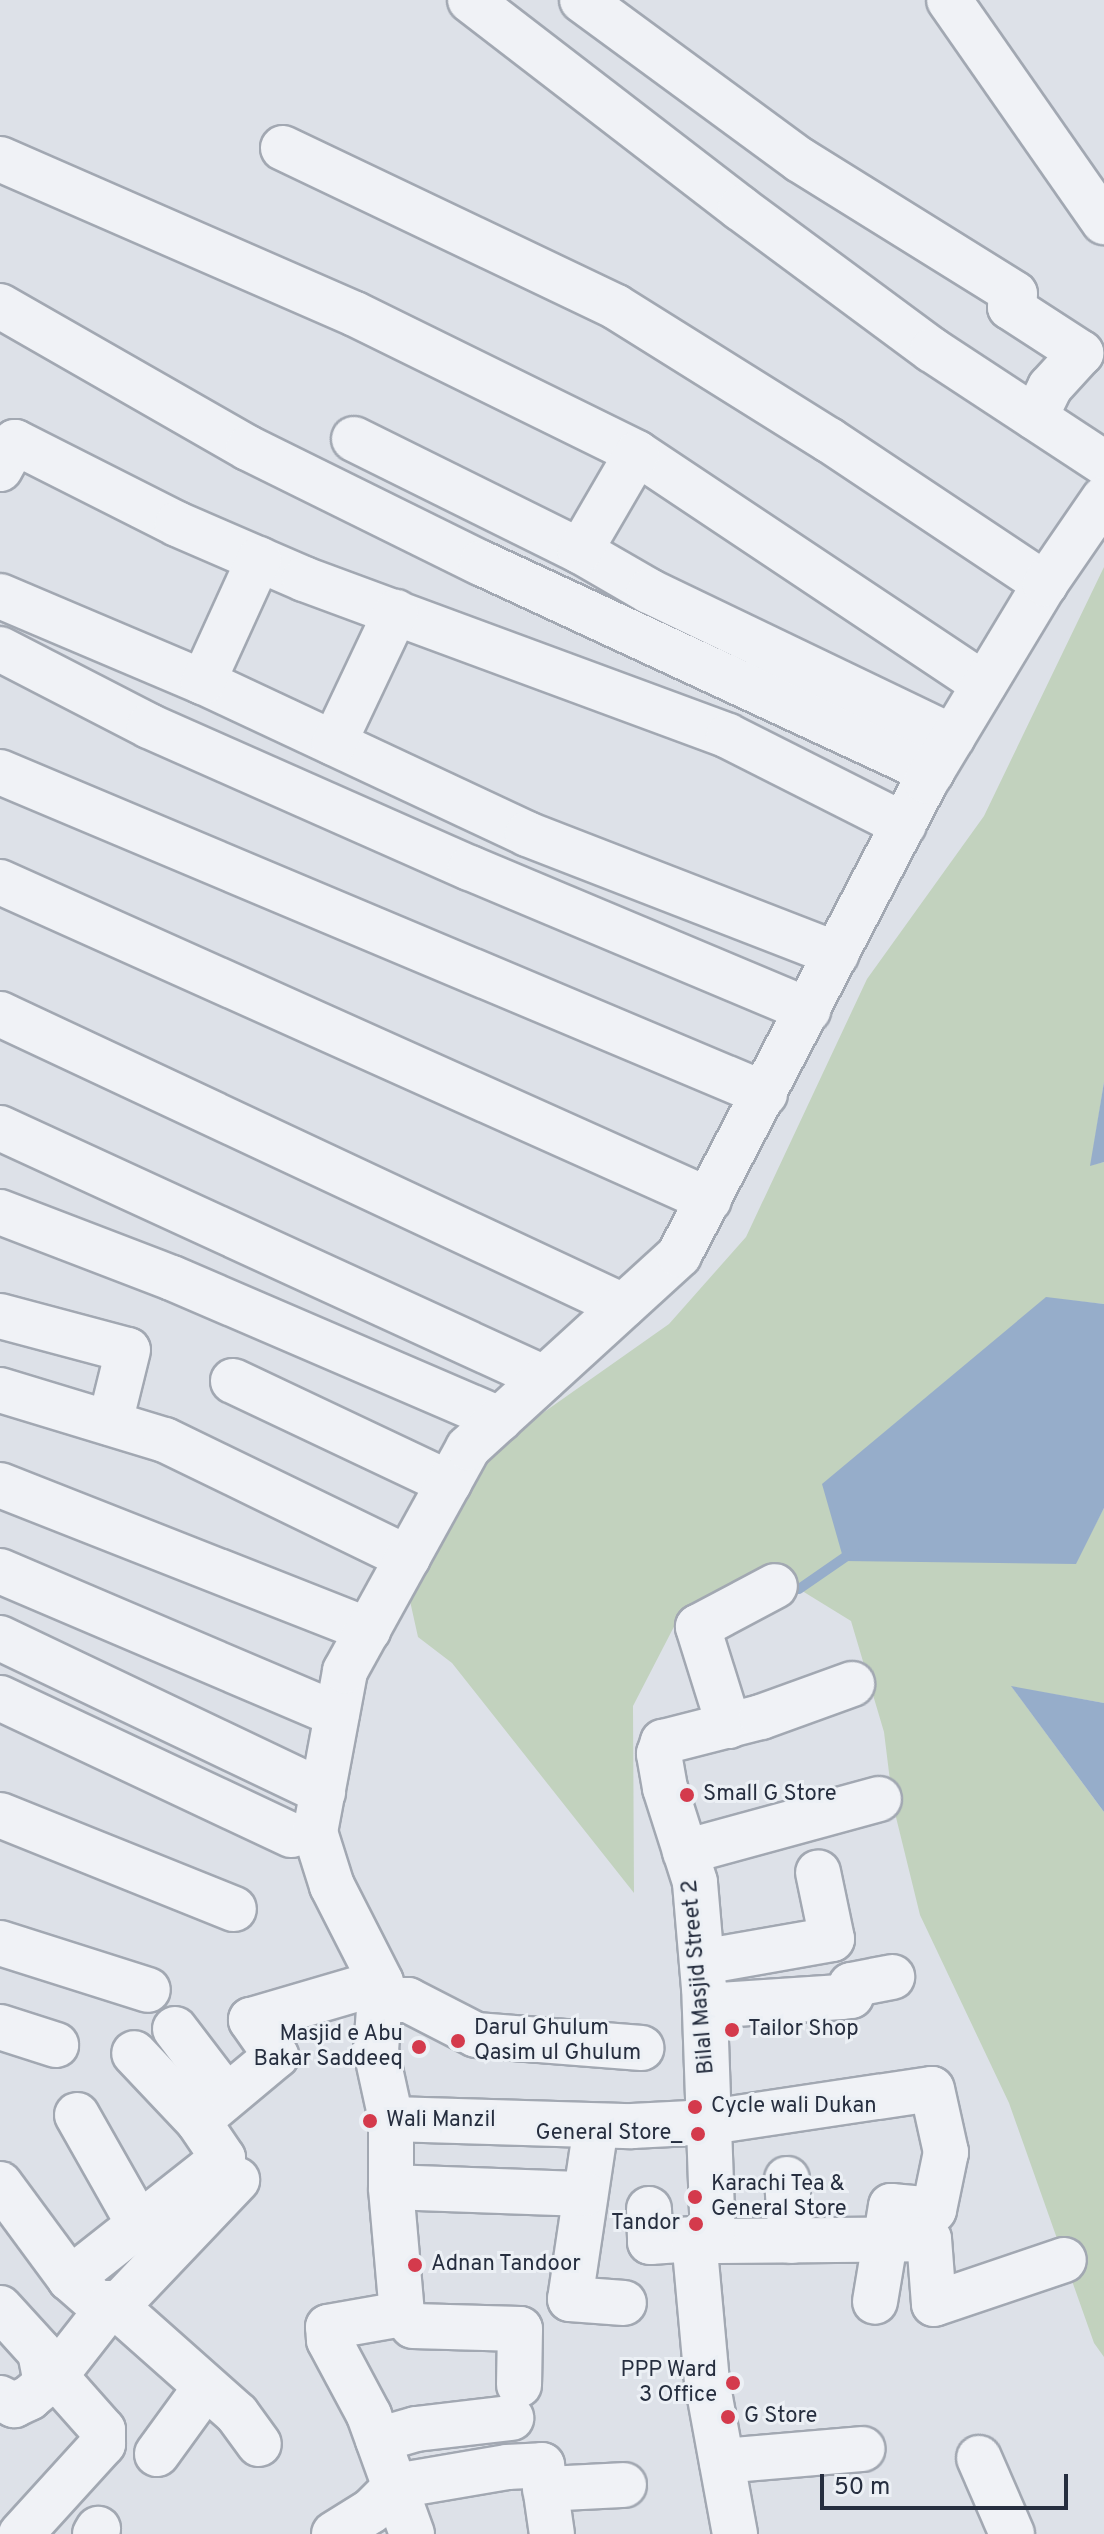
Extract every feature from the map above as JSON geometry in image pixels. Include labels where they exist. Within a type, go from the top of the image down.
[{"type":"street","points":[[470,0],[740,208],[932,350],[1104,463]]},
{"type":"street","points":[[582,0],[800,160],[1015,294],[1010,307],[1081,353],[1050,387],[1035,418]]},
{"type":"street","points":[[949,0],[1104,222]]},
{"type":"street","points":[[283,148],[616,307],[829,440],[1045,584]]},
{"type":"street","points":[[0,159],[355,314],[637,453],[984,684]]},
{"type":"street","points":[[0,306],[248,448],[481,563],[942,754]]},
{"type":"street","points":[[354,439],[580,551],[942,754]]},
{"type":"street","points":[[0,469],[15,442],[177,524],[259,559],[728,736],[904,825]]},
{"type":"street","points":[[580,551],[637,453]]},
{"type":"street","points":[[304,1838],[323,1792],[345,1671],[468,1448],[679,1255],[942,754],[1045,584],[1104,498]]},
{"type":"street","points":[[203,682],[259,559]]},
{"type":"street","points":[[0,596],[203,682],[527,834],[837,954]]},
{"type":"street","points":[[334,743],[396,612]]},
{"type":"street","points":[[0,649],[149,726],[470,868],[808,1010]]},
{"type":"street","points":[[0,772],[765,1094]]},
{"type":"street","points":[[0,882],[709,1200]]},
{"type":"street","points":[[0,1014],[623,1306]]},
{"type":"street","points":[[0,1128],[544,1378]]},
{"type":"street","points":[[0,1212],[172,1278],[500,1419]]},
{"type":"street","points":[[0,1316],[128,1350],[110,1423]]},
{"type":"street","points":[[233,1381],[449,1483]]},
{"type":"street","points":[[0,1390],[165,1440],[408,1558]]},
{"type":"street","points":[[0,1485],[368,1630]]},
{"type":"street","points":[[0,1571],[337,1715]]},
{"type":"street","points":[[729,1726],[698,1627],[775,1586]]},
{"type":"street","points":[[0,1638],[323,1792]]},
{"type":"street","name":"Bilal Masjid Street 2","points":[[735,2534],[707,2382],[704,2240],[710,2122],[695,1882],[665,1788],[659,1754],[663,1742],[729,1726],[852,1684]]},
{"type":"street","points":[[0,1698],[304,1838],[332,1886],[380,1986],[376,2051],[391,2119],[391,2187],[402,2314],[413,2326],[520,2329],[515,2401],[378,2440]]},
{"type":"street","points":[[685,1852],[879,1799]]},
{"type":"street","points":[[0,1815],[234,1909]]},
{"type":"street","points":[[702,1962],[832,1939],[818,1872]]},
{"type":"street","points":[[0,1943],[148,1990]]},
{"type":"street","points":[[705,2006],[851,1996],[851,1985],[892,1977]]},
{"type":"street","points":[[212,2108],[276,2056],[251,2020],[380,1986],[476,2035],[641,2048]]},
{"type":"street","points":[[0,2027],[56,2045]]},
{"type":"street","points":[[70,2279],[223,2158],[212,2108],[175,2029]]},
{"type":"street","points":[[134,2053],[212,2108]]},
{"type":"street","points":[[391,2119],[596,2126],[710,2122],[932,2089],[946,2152],[934,2210],[891,2206],[875,2302]]},
{"type":"street","points":[[77,2115],[138,2223]]},
{"type":"street","points":[[596,2126],[570,2299],[624,2303]]},
{"type":"street","points":[[787,2179],[791,2241]]},
{"type":"street","points":[[0,2184],[70,2279],[98,2303],[120,2303],[237,2180]]},
{"type":"street","points":[[391,2187],[584,2194]]},
{"type":"street","points":[[649,2209],[650,2242],[929,2239],[934,2304],[1064,2260]]},
{"type":"street","points":[[0,2398],[14,2405],[50,2380],[112,2303]]},
{"type":"street","points":[[112,2303],[237,2414],[259,2444]]},
{"type":"street","points":[[0,2308],[19,2333],[40,2352],[50,2380],[103,2430],[103,2444],[21,2534]]},
{"type":"street","points":[[402,2314],[328,2327],[329,2340],[369,2415],[412,2534]]},
{"type":"street","points":[[157,2454],[205,2388]]},
{"type":"street","points":[[722,2461],[862,2449]]},
{"type":"street","points":[[979,2458],[1012,2534]]},
{"type":"street","points":[[334,2534],[371,2511],[396,2486],[542,2465],[552,2534]]},
{"type":"street","points":[[545,2489],[624,2485]]},
{"type":"green space","points":[[1104,567],[1104,1082],[1091,1165],[1104,1162],[1104,1304],[1046,1298],[1075,1563],[1104,1508],[1104,1703],[1012,1687],[1104,1812],[1104,2357],[1094,2343],[1009,2103],[920,1915],[893,1805],[884,1732],[851,1621],[799,1589],[761,1578],[680,1615],[633,1706],[634,1893],[452,1663],[418,1637],[408,1592],[493,1448],[669,1324],[746,1237],[867,979],[984,816]]},
{"type":"water","points":[[1104,1082],[1104,1162],[1090,1166]]},
{"type":"water","points":[[1046,1297],[1104,1304],[1104,1508],[1076,1564],[844,1561],[822,1484]]},
{"type":"water","points":[[1011,1686],[1104,1703],[1104,1812]]},
{"type":"waterway","points":[[799,1589],[854,1551]]},
{"type":"place","name":"Small G Store","points":[[687,1795]]},
{"type":"place","name":"Tailor Shop","points":[[732,2030]]},
{"type":"place","name":"Darul Ghulum Qasim ul Ghulum","points":[[458,2041]]},
{"type":"place","name":"Masjid e Abu Bakar Saddeeq","points":[[419,2047]]},
{"type":"place","name":"Cycle wali Dukan","points":[[695,2107]]},
{"type":"place","name":"Wali Manzil","points":[[370,2121]]},
{"type":"place","name":"General Store_","points":[[698,2134]]},
{"type":"place","name":"Karachi Tea & General Store","points":[[695,2197]]},
{"type":"place","name":"Tandor","points":[[696,2224]]},
{"type":"place","name":"Adnan Tandoor","points":[[415,2265]]},
{"type":"place","name":"PPP Ward 3 Office","points":[[733,2383]]},
{"type":"place","name":"G Store","points":[[728,2417]]}]
